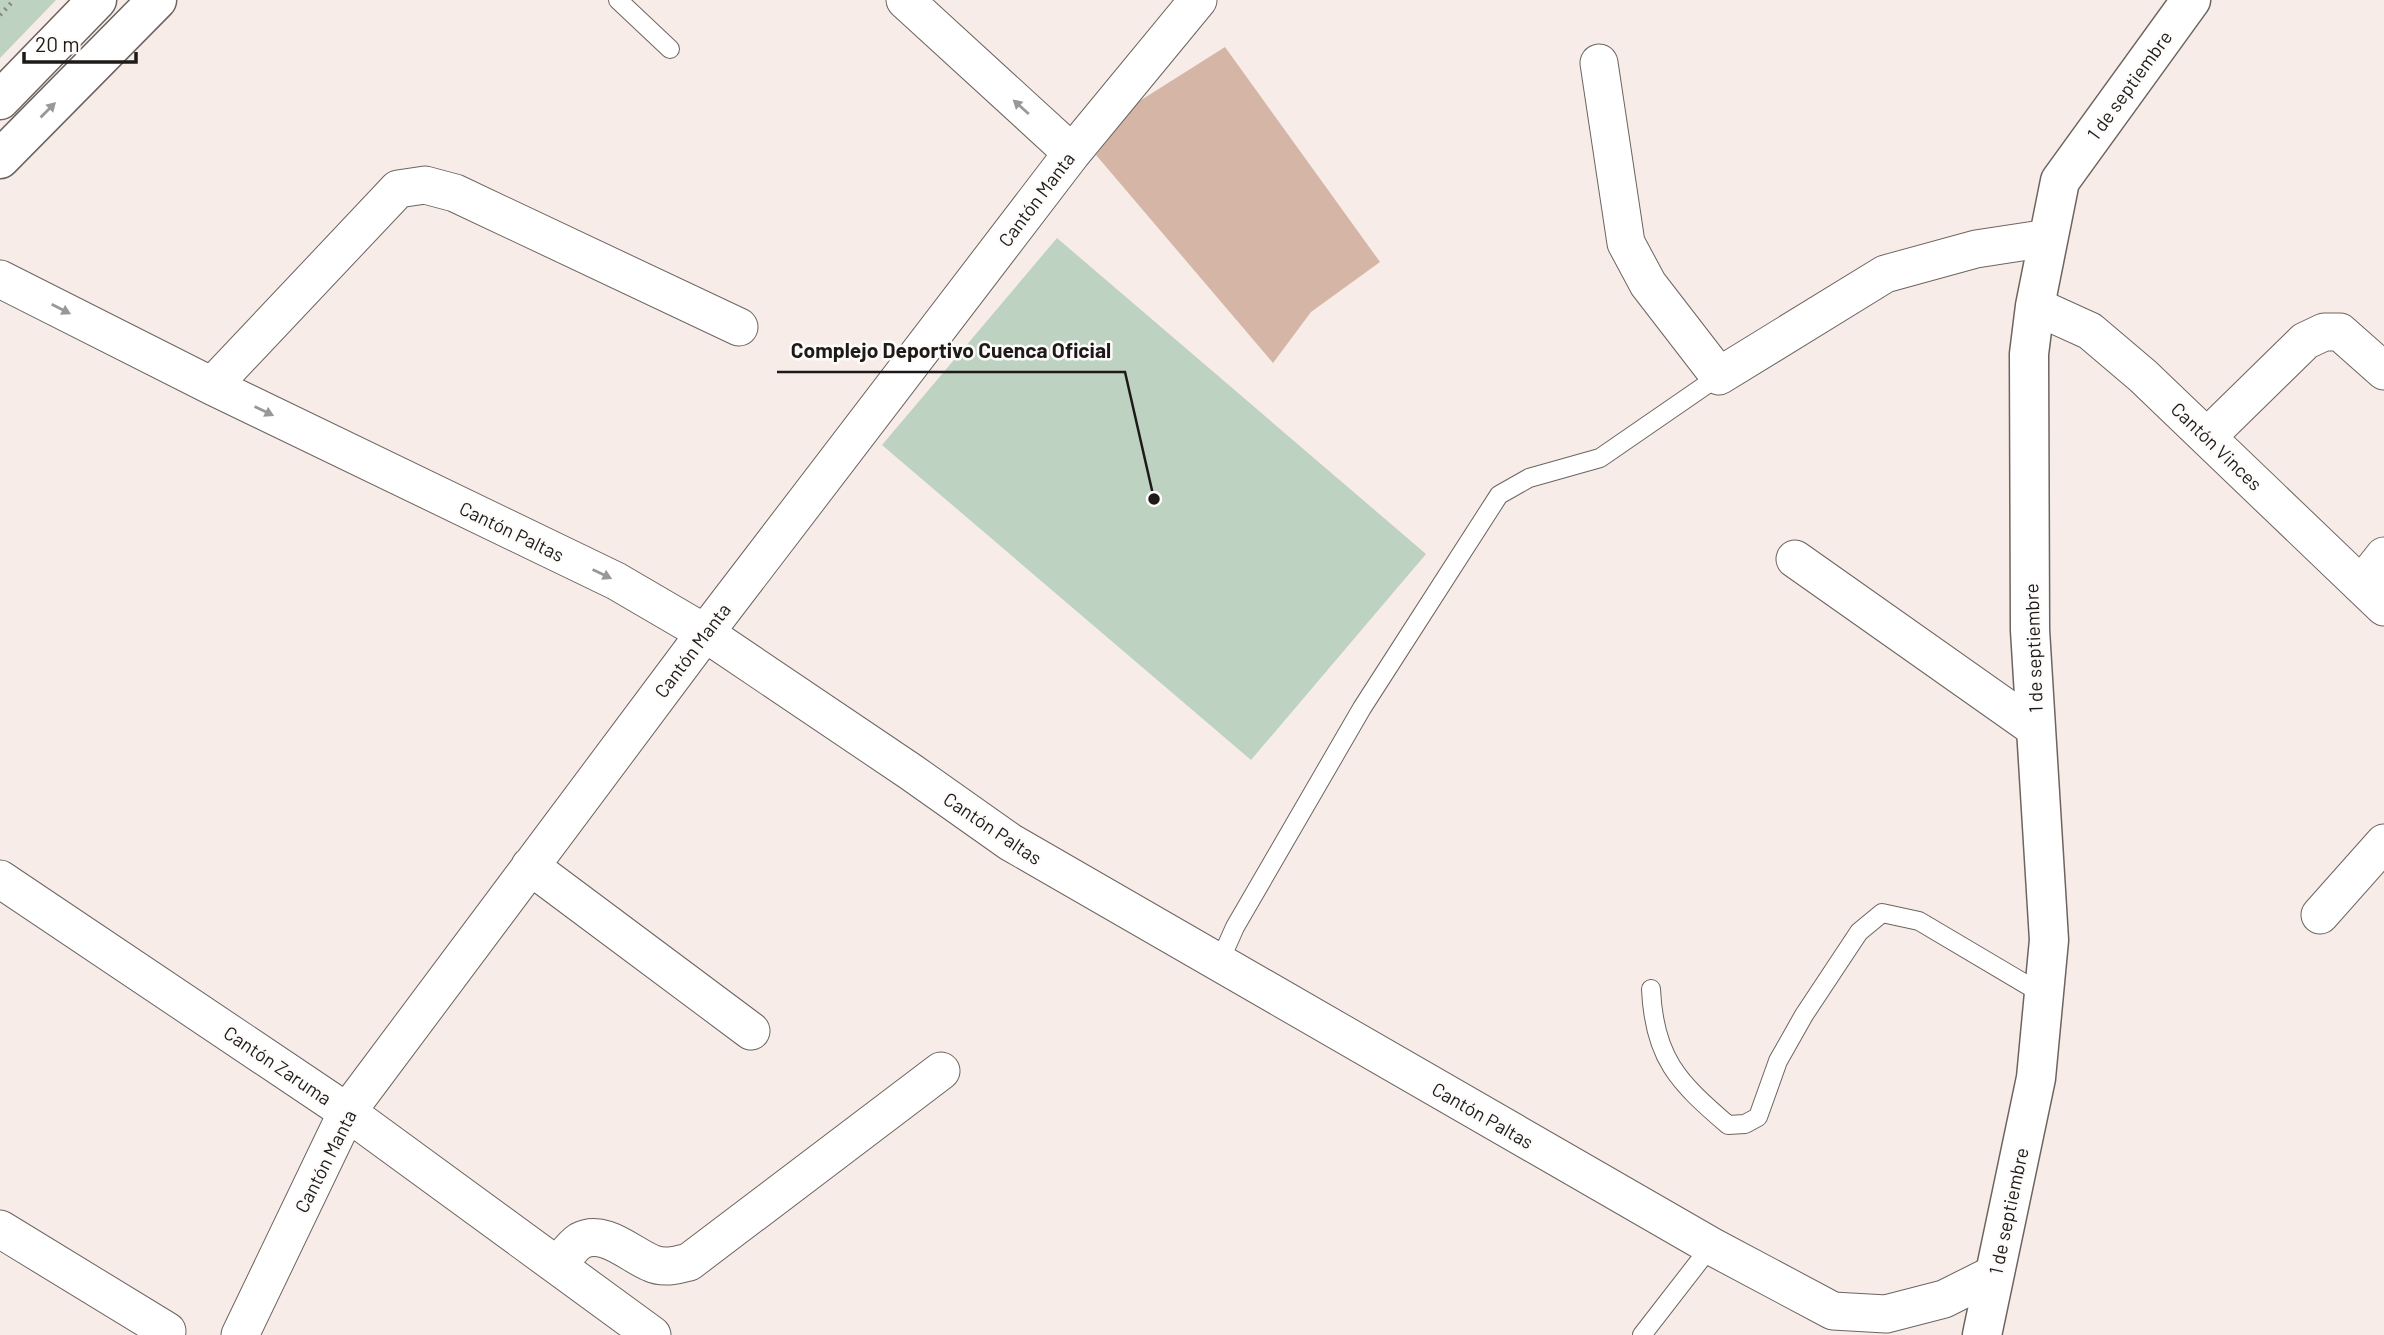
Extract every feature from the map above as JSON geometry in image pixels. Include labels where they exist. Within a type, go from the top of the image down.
[{"type":"street","points":[[0,100],[97,0]]},
{"type":"street","points":[[0,159],[157,0]]},
{"type":"street","points":[[905,0],[1072,153]]},
{"type":"street","name":"Cantón Manta","points":[[240,1335],[348,1112],[705,633],[1072,153],[1198,0]]},
{"type":"street","name":"1 de septiembre","points":[[1982,1335],[2036,1078],[2049,940],[2031,630],[2029,354],[2035,306],[2060,181],[2191,0]]},
{"type":"street","points":[[1599,63],[1626,243],[1648,284],[1719,376],[1885,274],[1976,249],[2048,238]]},
{"type":"street","points":[[212,386],[398,189],[425,185],[455,193],[739,327]]},
{"type":"street","name":"Cantón Paltas","points":[[0,279],[212,386],[616,581],[705,633],[900,764],[1010,842],[1711,1246],[1833,1311],[1886,1314],[1944,1299],[1994,1274]]},
{"type":"street","name":"Cantón Vinces","points":[[2035,306],[2090,331],[2143,376],[2372,596]]},
{"type":"street","points":[[2208,436],[2305,341],[2324,332],[2340,332],[2384,371]]},
{"type":"street","points":[[2372,596],[2384,556]]},
{"type":"street","points":[[1795,559],[2036,729]]},
{"type":"street","points":[[2320,915],[2384,843]]},
{"type":"street","points":[[530,866],[751,1031]]},
{"type":"street","name":"Cantón Zaruma","points":[[0,879],[348,1112],[652,1335]]},
{"type":"street","points":[[558,1265],[580,1241],[591,1238],[612,1241],[653,1264],[670,1266],[689,1262],[941,1071]]},
{"type":"street","points":[[0,1229],[167,1331]]},
{"type":"lane","points":[[618,0],[670,50]]},
{"type":"lane","points":[[1220,963],[1235,926],[1362,708],[1499,495],[1529,478],[1600,458],[1719,376]]},
{"type":"lane","points":[[1651,989],[1655,1030],[1668,1064],[1700,1100],[1728,1125],[1745,1124],[1758,1117],[1778,1061],[1804,1015],[1859,932],[1882,913],[1919,920],[2043,995]]},
{"type":"lane","points":[[1642,1335],[1711,1246]]},
{"type":"path","points":[[0,15],[14,0]]},
{"type":"green space","points":[[0,0],[56,0],[0,58]]},
{"type":"green space","points":[[1057,238],[1426,554],[1251,760],[882,445]]},
{"type":"building","points":[[1225,47],[1380,262],[1311,312],[1273,363],[1096,155],[1138,102]]},
{"type":"place","name":"Complejo Deportivo Cuenca Oficial","points":[[1154,499]]}]
